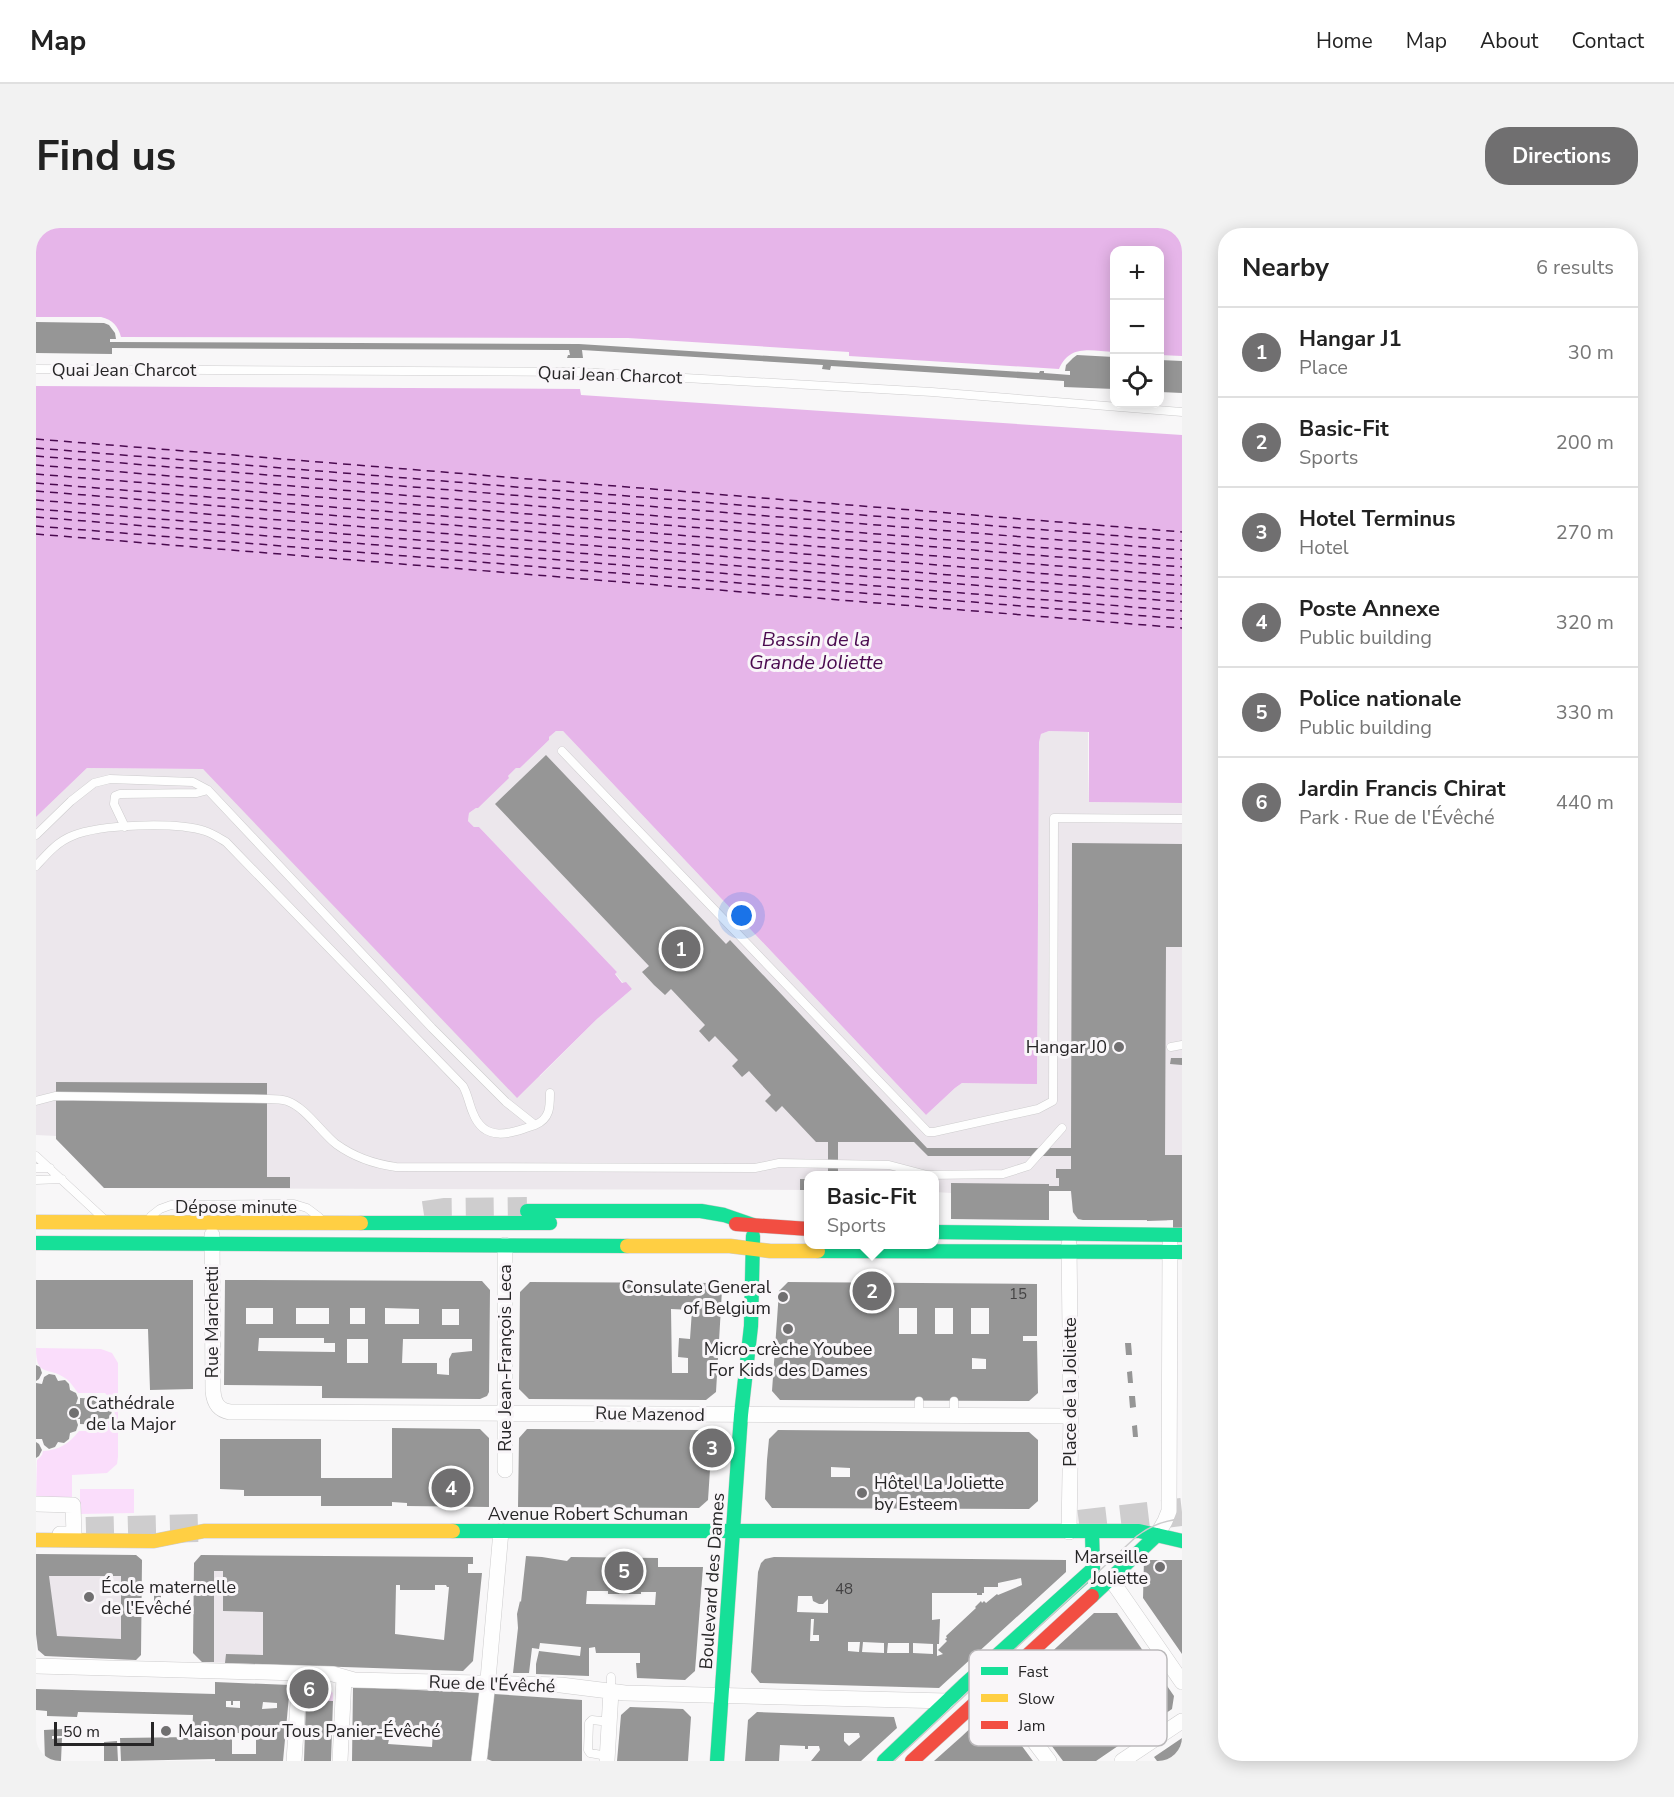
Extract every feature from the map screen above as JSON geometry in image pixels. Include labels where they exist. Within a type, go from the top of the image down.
[{"type":"main road","points":[[526,1211],[701,1211],[724,1215],[753,1225]]},
{"type":"main road","points":[[36,1222],[706,1223],[804,1229]]},
{"type":"main road","name":"Boulevard des Dames","points":[[717,1761],[750,1315],[753,1225]]},
{"type":"main road","points":[[939,1232],[1026,1238],[1069,1234],[1176,1235]]},
{"type":"main road","points":[[36,1243],[730,1246],[753,1250],[1176,1252]]},
{"type":"main road","name":"Avenue Robert Schuman","points":[[36,1540],[154,1541],[204,1531],[1139,1531],[1182,1541]]},
{"type":"main road","points":[[1004,1650],[1093,1569],[1092,1532]]},
{"type":"main road","points":[[1033,1650],[1157,1535]]},
{"type":"main road","points":[[884,1761],[969,1682]]},
{"type":"main road","points":[[912,1761],[969,1710]]},
{"type":"street","name":"Rue Marchetti","points":[[212,1223],[213,1391],[219,1408],[230,1412]]},
{"type":"street","name":"Place de la Joliette","points":[[1069,1234],[1071,1416],[1069,1532]]},
{"type":"street","points":[[1157,1535],[1175,1502],[1176,1235]]},
{"type":"street","name":"Rue Jean-François Leca","points":[[505,1245],[505,1470]]},
{"type":"street","name":"Rue Mazenod","points":[[230,1412],[741,1415],[954,1408],[1071,1416]]},
{"type":"street","points":[[36,1504],[74,1505],[74,1534],[36,1534]]},
{"type":"street","points":[[478,1761],[488,1682],[501,1531]]},
{"type":"street","points":[[1110,1578],[1160,1650]]},
{"type":"street","points":[[1167,1660],[1182,1682]]},
{"type":"street","name":"Rue de l'Évêché","points":[[36,1666],[333,1674],[365,1680],[561,1685],[611,1684],[635,1694],[948,1701]]},
{"type":"street","points":[[340,1761],[344,1677]]},
{"type":"street","points":[[607,1758],[611,1684]]},
{"type":"street","points":[[294,1761],[298,1702]]},
{"type":"street","points":[[1167,1732],[1182,1721]]},
{"type":"street","points":[[1038,1746],[1049,1761]]},
{"type":"street","points":[[1133,1758],[1149,1746]]},
{"type":"lane","name":"Quai Jean Charcot","points":[[36,369],[580,372],[932,392],[1182,412]]},
{"type":"lane","points":[[562,751],[928,1132],[1038,1109],[1053,1101],[1054,818],[1182,819]]},
{"type":"lane","points":[[36,835],[71,801],[94,783],[110,779],[193,782],[208,790],[432,1028],[506,1102],[535,1125]]},
{"type":"lane","points":[[125,827],[114,804],[115,796],[120,794],[197,793],[208,790]]},
{"type":"lane","points":[[36,866],[57,844],[72,836],[92,830],[140,826],[192,828],[208,832],[226,842],[463,1086],[478,1124],[488,1131],[500,1134],[543,1122],[550,1106],[550,1093]]},
{"type":"lane","points":[[1171,1047],[1182,1045]]},
{"type":"lane","points":[[36,1101],[55,1096],[286,1100],[338,1145],[371,1163],[396,1167],[754,1168],[779,1163],[889,1165],[912,1171]]},
{"type":"lane","points":[[939,1175],[1003,1174],[1028,1166],[1062,1128]]},
{"type":"lane","points":[[36,1156],[109,1223]]},
{"type":"lane","points":[[36,1168],[50,1168]]},
{"type":"lane","points":[[36,1180],[62,1179]]},
{"type":"lane","name":"Dépose minute","points":[[144,1222],[160,1209],[171,1205],[294,1204],[307,1208],[327,1223]]},
{"type":"shaded area","points":[[556,731],[563,731],[926,1115],[962,1083],[1037,1083],[1039,741],[1041,734],[1049,731],[1088,732],[1089,802],[1182,803],[1182,1218],[1167,1221],[1083,1220],[1075,1216],[1073,1212],[1070,1187],[1049,1187],[1049,1220],[951,1219],[951,1193],[939,1192],[939,1171],[804,1171],[804,1190],[104,1188],[56,1139],[56,1136],[36,1135],[36,817],[87,768],[203,769],[540,1076],[597,1019],[632,989],[623,983],[615,973],[617,972],[479,827],[474,827],[468,821],[469,813],[478,807],[516,768],[520,768],[549,740],[549,737]]},
{"type":"shaded area","points":[[36,1348],[101,1349],[112,1353],[118,1363],[117,1464],[107,1473],[72,1475],[72,1501],[36,1501],[37,1460],[43,1451],[63,1446],[79,1431],[104,1431],[108,1428],[107,1422],[115,1413],[105,1393],[78,1393],[65,1378],[41,1368],[38,1364]]},
{"type":"shaded area","points":[[80,1489],[134,1489],[134,1513],[80,1514]]},
{"type":"shaded area","name":"École maternelle de l'Evêché","points":[[36,1554],[136,1555],[142,1560],[136,1660],[45,1656],[38,1650]]},
{"type":"shaded area","points":[[201,1555],[223,1555],[223,1611],[264,1611],[263,1664],[202,1662],[193,1653],[194,1563]]},
{"type":"shaded area","points":[[290,1685],[325,1685],[333,1693],[333,1701],[289,1700]]},
{"type":"water","points":[[36,228],[1182,228],[1182,356],[1164,355],[1164,246],[1110,246],[1110,352],[1089,350],[1075,352],[1064,361],[1059,369],[849,356],[849,352],[628,338],[121,337],[114,324],[101,317],[36,317]]},
{"type":"water","name":"Bassin de la Grande Joliette","points":[[36,386],[580,389],[581,395],[1182,435],[1182,803],[1089,802],[1089,732],[1049,731],[1041,734],[1039,742],[1037,1084],[962,1083],[926,1115],[563,731],[556,731],[520,768],[516,768],[508,776],[509,778],[478,808],[469,813],[468,821],[474,827],[479,827],[617,972],[615,974],[622,983],[626,982],[632,989],[597,1019],[517,1098],[203,769],[87,768],[36,817]]},
{"type":"building","points":[[36,322],[104,323],[109,325],[115,333],[116,339],[110,339],[110,342],[579,344],[1039,373],[1044,371],[1044,373],[1070,375],[1070,371],[1065,371],[1066,365],[1077,355],[1110,357],[1110,389],[1064,387],[1064,381],[831,366],[830,370],[822,369],[823,365],[582,350],[583,358],[567,358],[570,355],[569,350],[112,348],[112,354],[36,353]]},
{"type":"building","points":[[1164,360],[1182,361],[1182,393],[1164,392]]},
{"type":"building","points":[[546,755],[726,944],[730,940],[927,1148],[1071,1148],[1072,843],[1182,844],[1182,947],[1166,947],[1165,1155],[1182,1155],[1182,1230],[1173,1230],[1173,1220],[1078,1219],[1073,1212],[1071,1191],[1049,1191],[1049,1220],[951,1219],[951,1183],[1059,1186],[1056,1169],[1071,1169],[1071,1156],[928,1156],[914,1142],[838,1142],[838,1171],[828,1171],[828,1142],[816,1142],[782,1106],[776,1112],[765,1101],[771,1095],[749,1071],[742,1077],[732,1066],[738,1060],[715,1036],[709,1042],[699,1031],[705,1025],[671,989],[665,995],[654,985],[642,972],[649,966],[495,804]]},
{"type":"building","points":[[1171,1058],[1182,1058],[1182,1065],[1170,1064]]},
{"type":"building","points":[[56,1082],[267,1083],[267,1177],[290,1177],[290,1188],[104,1188],[56,1139]]},
{"type":"building","points":[[800,1179],[804,1179],[804,1190],[800,1190]]},
{"type":"building","points":[[36,1280],[193,1280],[193,1389],[150,1390],[148,1329],[36,1329]]},
{"type":"building","points":[[225,1280],[482,1281],[490,1290],[489,1392],[487,1396],[480,1399],[322,1398],[322,1386],[224,1385]],"holes":[[[246,1308],[273,1308],[273,1324],[246,1324]],[[296,1308],[329,1308],[329,1324],[296,1324]],[[350,1308],[365,1308],[365,1324],[350,1324]],[[385,1308],[419,1309],[419,1324],[385,1324]],[[442,1309],[459,1309],[459,1325],[442,1325]],[[259,1338],[324,1338],[324,1343],[335,1343],[335,1352],[258,1351]],[[347,1339],[368,1339],[368,1363],[347,1363]],[[403,1339],[472,1339],[472,1351],[452,1353],[449,1359],[449,1375],[437,1374],[437,1363],[402,1363]]]},
{"type":"building","points":[[715,1281],[721,1281],[726,1287],[722,1290],[716,1392],[706,1400],[529,1399],[519,1389],[520,1292],[530,1282],[715,1283]],"holes":[[[671,1309],[692,1310],[690,1339],[679,1338],[678,1357],[688,1358],[688,1373],[672,1373]]]},
{"type":"building","points":[[788,1282],[1037,1284],[1037,1336],[1023,1336],[1023,1341],[1037,1341],[1038,1393],[1029,1401],[780,1400],[772,1391],[779,1291]],"holes":[[[899,1308],[917,1308],[917,1334],[899,1334]],[[935,1308],[953,1308],[953,1334],[935,1334]],[[971,1308],[989,1308],[989,1334],[971,1334]],[[972,1358],[986,1359],[986,1369],[972,1369]]]},
{"type":"building","points":[[1125,1343],[1131,1343],[1132,1355],[1126,1355]]},
{"type":"building","name":"Cathédrale de la Major","points":[[36,1365],[40,1367],[42,1373],[36,1381]]},
{"type":"building","points":[[1132,1371],[1133,1383],[1128,1383],[1127,1372]]},
{"type":"building","name":"Cathédrale de la Major","points":[[49,1374],[55,1375],[58,1381],[65,1380],[69,1384],[70,1390],[76,1393],[78,1398],[76,1404],[80,1404],[80,1398],[104,1399],[105,1402],[101,1402],[110,1406],[112,1411],[110,1418],[104,1420],[104,1425],[80,1424],[80,1419],[76,1419],[78,1425],[76,1431],[70,1433],[69,1439],[64,1443],[58,1442],[55,1447],[49,1449],[44,1445],[42,1439],[36,1439],[36,1383],[42,1384],[44,1377]]},
{"type":"building","points":[[1129,1396],[1135,1396],[1136,1407],[1130,1408]]},
{"type":"building","points":[[1137,1425],[1138,1437],[1133,1437],[1132,1426]]},
{"type":"building","points":[[392,1428],[480,1429],[489,1438],[489,1507],[407,1506],[407,1503],[392,1502],[392,1506],[321,1506],[321,1496],[244,1496],[244,1490],[220,1489],[220,1439],[321,1439],[321,1478],[392,1478]]},
{"type":"building","points":[[527,1429],[704,1430],[712,1439],[708,1500],[699,1508],[518,1507],[519,1438]]},
{"type":"building","points":[[778,1430],[1029,1432],[1038,1440],[1038,1501],[1029,1509],[772,1508],[765,1499],[769,1439]],"holes":[[[831,1467],[850,1468],[850,1477],[831,1477]]]},
{"type":"building","name":"Cathédrale de la Major","points":[[36,1442],[42,1450],[36,1458]]},
{"type":"building","name":"École maternelle de l'Evêché","points":[[36,1554],[136,1555],[142,1560],[141,1655],[136,1660],[45,1656],[38,1650]],"holes":[[[49,1576],[121,1576],[121,1639],[57,1636]]]},
{"type":"building","points":[[201,1555],[473,1557],[473,1564],[468,1564],[468,1573],[482,1573],[473,1661],[463,1671],[225,1663],[226,1654],[263,1655],[263,1612],[223,1611],[223,1571],[214,1571],[214,1662],[202,1662],[193,1653],[194,1563]],"holes":[[[396,1585],[400,1585],[400,1590],[435,1590],[435,1585],[449,1587],[444,1640],[395,1634]]]},
{"type":"building","points":[[526,1556],[567,1561],[571,1557],[658,1558],[658,1567],[703,1567],[695,1671],[685,1680],[637,1678],[636,1663],[640,1663],[640,1653],[596,1653],[595,1647],[589,1648],[589,1676],[536,1674],[539,1651],[580,1656],[581,1647],[540,1643],[539,1649],[532,1648],[529,1673],[513,1673],[518,1628],[517,1614],[521,1602]],"holes":[[[587,1591],[608,1591],[608,1594],[656,1592],[655,1605],[586,1604]]]},
{"type":"building","points":[[774,1557],[1066,1560],[1066,1572],[981,1650],[969,1650],[969,1661],[939,1688],[760,1683],[751,1672],[758,1572],[765,1559]],"holes":[[[1021,1578],[1022,1585],[997,1594],[986,1603],[981,1601],[946,1636],[947,1641],[938,1650],[943,1654],[937,1656],[940,1619],[932,1620],[932,1593],[982,1595],[984,1587],[998,1587],[998,1583]],[[798,1596],[812,1596],[813,1601],[819,1604],[823,1604],[828,1599],[828,1613],[797,1612]],[[811,1619],[814,1619],[813,1635],[819,1635],[819,1641],[810,1641]],[[848,1642],[860,1642],[859,1652],[848,1651]],[[863,1642],[884,1643],[884,1653],[862,1652]],[[888,1643],[909,1643],[909,1653],[887,1653]],[[913,1643],[933,1644],[933,1654],[913,1653]]]},
{"type":"building","points":[[1144,1560],[1182,1560],[1182,1654],[1143,1598]]},
{"type":"building","points":[[154,1590],[161,1590],[161,1601],[154,1601]]},
{"type":"building","points":[[1094,1613],[1117,1613],[1142,1650],[1054,1650]]},
{"type":"building","points":[[215,1682],[290,1685],[283,1761],[215,1761],[215,1759],[121,1761],[120,1738],[192,1737],[193,1715],[78,1712],[77,1717],[47,1716],[47,1711],[36,1710],[36,1689],[215,1694]],"holes":[[[226,1701],[231,1701],[231,1705],[233,1701],[240,1701],[240,1708],[226,1707]],[[263,1702],[277,1703],[277,1708],[262,1709]],[[232,1733],[256,1733],[256,1754],[232,1754]]]},
{"type":"building","points":[[1167,1686],[1174,1696],[1172,1709],[1167,1712]]},
{"type":"building","points":[[353,1687],[481,1693],[477,1748],[473,1748],[471,1761],[352,1761]],"holes":[[[391,1730],[433,1732],[432,1747],[388,1744]]]},
{"type":"building","points":[[494,1694],[582,1700],[582,1761],[492,1761],[487,1759]]},
{"type":"building","points":[[306,1700],[333,1701],[331,1761],[304,1761]]},
{"type":"building","points":[[630,1707],[683,1709],[691,1717],[688,1761],[617,1761],[621,1715]]},
{"type":"building","points":[[757,1712],[894,1717],[897,1728],[861,1761],[811,1761],[820,1750],[819,1746],[808,1746],[808,1749],[805,1749],[805,1746],[780,1745],[779,1761],[745,1761],[748,1720]],"holes":[[[844,1733],[859,1733],[860,1737],[849,1746],[844,1741]]]},
{"type":"building","points":[[62,1729],[62,1736],[52,1736],[52,1739],[62,1738],[61,1761],[45,1761],[44,1730]]},
{"type":"building","points":[[969,1730],[969,1746],[1022,1746],[1033,1761],[934,1761]]},
{"type":"building","points":[[1182,1738],[1182,1761],[1157,1761],[1154,1757]]},
{"type":"building","points":[[117,1741],[118,1761],[104,1761],[104,1742]]},
{"type":"building","points":[[1052,1746],[1118,1746],[1096,1761],[1063,1761]]},
{"type":"ferry route","points":[[36,439],[1182,532]]},
{"type":"ferry route","points":[[36,448],[1182,541]]},
{"type":"ferry route","points":[[36,456],[1182,550]]},
{"type":"ferry route","points":[[36,465],[1182,559]]},
{"type":"ferry route","points":[[36,474],[1182,567]]},
{"type":"ferry route","points":[[36,483],[1182,576]]},
{"type":"ferry route","points":[[36,491],[1182,585]]},
{"type":"ferry route","points":[[36,500],[1182,594]]},
{"type":"ferry route","points":[[36,509],[1182,602]]},
{"type":"ferry route","points":[[36,517],[1182,611]]},
{"type":"ferry route","points":[[36,526],[1182,619]]},
{"type":"ferry route","points":[[36,534],[1182,628]]},
{"type":"tunnel","points":[[424,1215],[444,1212],[527,1211]]},
{"type":"tunnel","points":[[1079,1524],[1182,1512]]},
{"type":"tunnel","points":[[86,1531],[199,1528]]},
{"type":"tram line","points":[[1014,1650],[1137,1536],[1158,1524],[1182,1519]]},
{"type":"tram line","points":[[894,1761],[969,1692]]},
{"type":"traffic: fast","points":[[527,1211],[701,1211],[724,1215],[753,1225]]},
{"type":"traffic: fast","points":[[361,1223],[550,1223]]},
{"type":"traffic: fast","points":[[939,1232],[1182,1235]]},
{"type":"traffic: fast","points":[[717,1761],[741,1415],[751,1326],[753,1236]]},
{"type":"traffic: fast","points":[[36,1243],[627,1246]]},
{"type":"traffic: fast","points":[[818,1251],[1182,1252]]},
{"type":"traffic: fast","points":[[453,1531],[1139,1531],[1182,1541]]},
{"type":"traffic: fast","points":[[1003,1650],[1093,1569],[1092,1532]]},
{"type":"traffic: fast","points":[[1092,1596],[1157,1535]]},
{"type":"traffic: fast","points":[[884,1761],[969,1681]]},
{"type":"traffic: slow","points":[[36,1222],[361,1223]]},
{"type":"traffic: slow","points":[[627,1246],[730,1246],[770,1251],[818,1251]]},
{"type":"traffic: slow","points":[[36,1540],[154,1541],[204,1531],[453,1531]]},
{"type":"traffic: jam","points":[[736,1224],[804,1229]]},
{"type":"traffic: jam","points":[[1033,1650],[1092,1596]]},
{"type":"traffic: jam","points":[[912,1761],[969,1709]]},
{"type":"place","name":"Hangar J1","points":[[681,949]]},
{"type":"place","name":"Hangar J0","points":[[1119,1047]]},
{"type":"place","name":"Basic-Fit","points":[[872,1291]]},
{"type":"place","name":"Consulate General of Belgium","points":[[783,1297]]},
{"type":"place","name":"Micro-crèche Youbee For Kids des Dames","points":[[788,1329]]},
{"type":"place","name":"Cathédrale de la Major","points":[[74,1413]]},
{"type":"place","name":"Hotel Terminus","points":[[712,1448]]},
{"type":"place","name":"Poste Annexe","points":[[451,1488]]},
{"type":"place","name":"Hôtel La Joliette by Esteem","points":[[862,1493]]},
{"type":"place","name":"Marseille Joliette","points":[[1160,1567]]},
{"type":"place","name":"Police nationale","points":[[624,1571]]},
{"type":"place","name":"École maternelle de l'Evêché","points":[[89,1597]]},
{"type":"place","name":"Jardin Francis Chirat","points":[[309,1689]]},
{"type":"place","name":"Maison pour Tous Panier-Évêché","points":[[166,1731]]}]
